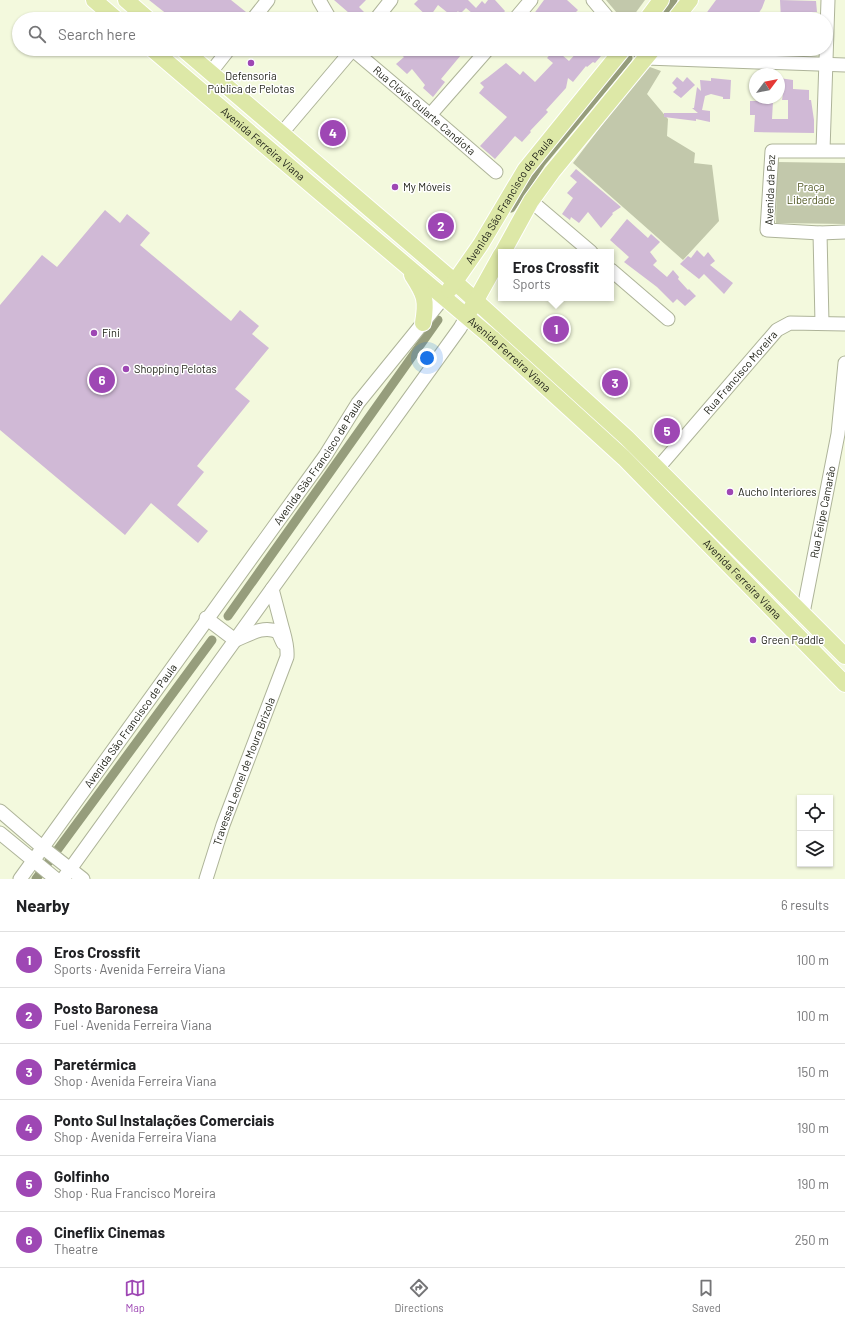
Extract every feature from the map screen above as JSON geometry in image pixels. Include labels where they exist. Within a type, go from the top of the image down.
[{"type":"main road","points":[[94,0],[108,12]]},
{"type":"main road","points":[[126,0],[140,12]]},
{"type":"main road","points":[[652,12],[661,0]]},
{"type":"main road","points":[[681,12],[690,0]]},
{"type":"main road","name":"Avenida Ferreira Viana","points":[[160,56],[407,267],[467,316],[624,458],[845,684]]},
{"type":"main road","name":"Avenida Ferreira Viana","points":[[192,56],[281,134],[290,140],[334,180],[455,282],[627,438],[845,656]]},
{"type":"main road","name":"Avenida São Francisco de Paula","points":[[444,297],[482,241],[525,170],[617,56]]},
{"type":"main road","name":"Avenida São Francisco de Paula","points":[[504,249],[531,201],[642,56]]},
{"type":"main road","points":[[482,241],[498,252]]},
{"type":"main road","name":"Avenida São Francisco de Paula","points":[[467,316],[498,260]]},
{"type":"main road","points":[[407,267],[421,288],[424,298],[426,307],[423,323]]},
{"type":"street","points":[[259,12],[268,0]]},
{"type":"street","points":[[319,0],[326,12]]},
{"type":"street","points":[[382,12],[391,0]]},
{"type":"street","points":[[521,12],[531,0]]},
{"type":"street","points":[[593,0],[603,12]]},
{"type":"street","points":[[828,0],[828,12]]},
{"type":"street","points":[[211,72],[224,56]]},
{"type":"street","points":[[281,134],[346,56]]},
{"type":"street","name":"Rua Clóvis Gularte Candiota","points":[[360,56],[496,172]]},
{"type":"street","points":[[430,115],[482,56]]},
{"type":"street","points":[[706,56],[845,65]]},
{"type":"street","points":[[824,150],[827,56]]},
{"type":"street","name":"Avenida da Paz","points":[[845,151],[772,151],[767,230],[820,233],[845,232]]},
{"type":"street","points":[[531,201],[587,249]]},
{"type":"street","points":[[820,233],[822,323]]},
{"type":"street","points":[[614,273],[668,319]]},
{"type":"street","name":"Avenida São Francisco de Paula","points":[[20,879],[36,863],[209,620],[325,456],[358,403],[444,297]]},
{"type":"street","name":"Avenida São Francisco de Paula","points":[[62,874],[232,637],[272,589],[460,328],[467,316]]},
{"type":"street","name":"Rua Francisco Moreira","points":[[658,468],[777,330],[790,323],[845,324]]},
{"type":"street","name":"Rua Felipe Camarão","points":[[803,613],[838,434],[845,363]]},
{"type":"street","name":"Travessa Leonel de Moura Brizola","points":[[206,879],[223,824],[287,657],[288,646],[272,589]]},
{"type":"street","points":[[209,620],[232,637]]},
{"type":"street","name":"Travessa Leonel de Moura Brizola","points":[[232,637],[265,629],[278,632],[282,638],[285,665]]},
{"type":"street","points":[[0,811],[45,850],[62,874]]},
{"type":"street","points":[[0,833],[36,863],[62,874],[82,879]]},
{"type":"green space","points":[[606,0],[645,0],[636,12],[616,12]]},
{"type":"green space","points":[[647,66],[661,71],[647,94],[668,119],[667,136],[695,153],[694,163],[712,165],[719,221],[683,260],[573,163]]},
{"type":"green space","name":"Praça Liberdade","points":[[777,162],[845,163],[845,224],[776,223]]},
{"type":"building","points":[[149,0],[231,0],[246,12],[164,12]]},
{"type":"building","points":[[334,0],[366,0],[359,7],[364,12],[348,12]]},
{"type":"building","points":[[418,0],[468,0],[476,8],[482,1],[485,4],[488,0],[495,0],[505,11],[471,12],[466,8],[462,12],[447,12],[438,5],[433,12],[423,12],[414,4]]},
{"type":"building","points":[[544,0],[567,0],[578,10],[576,12],[535,12]]},
{"type":"building","points":[[716,0],[765,0],[759,12],[707,12]]},
{"type":"building","points":[[780,0],[816,1],[817,12],[781,12]]},
{"type":"building","points":[[403,56],[460,56],[441,79],[445,82],[433,97],[423,88],[425,85],[412,69],[407,74],[396,64],[404,57]]},
{"type":"building","points":[[549,56],[563,56],[569,61],[574,56],[601,56],[595,63],[593,62],[587,67],[586,66],[573,82],[568,78],[566,88],[546,110],[548,112],[522,142],[515,136],[495,159],[480,146],[507,117],[479,93],[484,87],[480,83],[506,63],[520,75],[523,71],[535,82],[553,63],[547,58]]},
{"type":"building","points":[[677,77],[683,82],[687,77],[695,85],[681,98],[673,92],[677,88],[672,83]]},
{"type":"building","points":[[711,78],[731,80],[730,99],[723,99],[723,97],[711,94],[705,96],[702,110],[710,111],[710,122],[696,119],[696,121],[664,117],[664,113],[698,113],[692,108],[694,108],[697,87],[701,91],[700,80],[711,81]]},
{"type":"building","points":[[785,79],[793,80],[793,89],[809,90],[809,100],[811,100],[814,120],[814,133],[754,132],[755,115],[750,115],[750,104],[773,104],[772,119],[788,119],[788,100],[785,100]]},
{"type":"building","points":[[576,169],[621,207],[612,213],[613,214],[601,228],[588,212],[579,223],[571,217],[570,220],[562,214],[573,198],[567,193],[577,182],[570,176]]},
{"type":"building","name":"Shopping Pelotas","points":[[105,210],[120,223],[127,214],[150,233],[140,245],[231,321],[240,310],[259,326],[252,334],[269,348],[235,389],[250,401],[197,466],[204,472],[177,505],[208,531],[198,543],[151,503],[125,535],[0,430],[0,305],[42,255],[57,267]]},
{"type":"building","points":[[627,219],[648,238],[651,234],[660,242],[650,252],[657,261],[653,265],[667,277],[673,270],[679,277],[678,279],[696,296],[685,306],[677,299],[673,303],[657,287],[624,262],[629,257],[610,240]]},
{"type":"building","points":[[697,250],[704,257],[708,252],[715,261],[710,265],[733,283],[724,294],[704,274],[699,279],[680,264],[688,256],[691,258]]},
{"type":"waterway","points":[[664,12],[673,0]]},
{"type":"waterway","points":[[511,208],[541,163],[628,58]]},
{"type":"waterway","points":[[228,616],[438,320]]},
{"type":"waterway","points":[[36,879],[212,640]]},
{"type":"place","name":"Defensoria Pública de Pelotas","points":[[251,63]]},
{"type":"place","name":"Ponto Sul Instalações Comerciais","points":[[333,133]]},
{"type":"place","name":"My Móveis","points":[[395,187]]},
{"type":"place","name":"Posto Baronesa","points":[[441,226]]},
{"type":"place","name":"Eros Crossfit","points":[[556,329]]},
{"type":"place","name":"Fini","points":[[94,333]]},
{"type":"place","name":"Shopping Pelotas","points":[[126,369]]},
{"type":"place","name":"Cineflix Cinemas","points":[[102,380]]},
{"type":"place","name":"Paretérmica","points":[[615,383]]},
{"type":"place","name":"Golfinho","points":[[667,431]]},
{"type":"place","name":"Aucho Interiores","points":[[730,492]]},
{"type":"place","name":"Green Paddle","points":[[753,640]]}]
